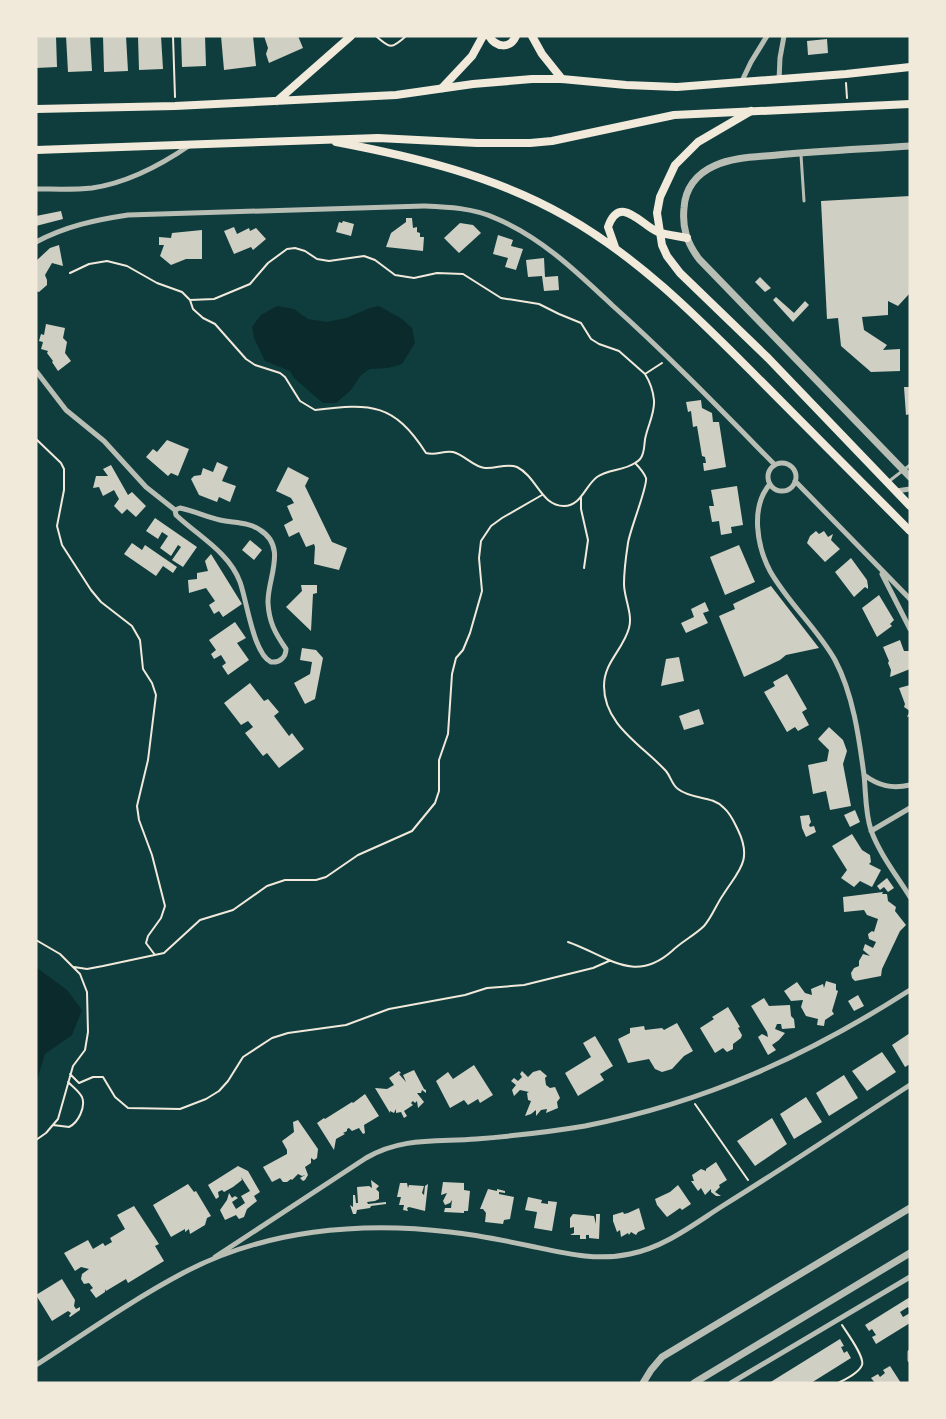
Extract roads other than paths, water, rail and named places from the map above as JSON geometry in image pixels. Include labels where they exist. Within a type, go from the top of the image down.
[{"type":"main road","points":[[277,101],[351,36]]},
{"type":"main road","points":[[442,88],[472,56],[483,36]]},
{"type":"main road","points":[[489,36],[493,42],[502,46],[510,44],[516,36]]},
{"type":"main road","points":[[532,36],[542,54],[562,79]]},
{"type":"main road","points":[[36,109],[175,106],[396,95],[508,80],[562,79],[660,87],[780,80],[910,67]]},
{"type":"main road","points":[[36,150],[378,138],[530,143],[552,141],[674,116],[910,104]]},
{"type":"main road","points":[[752,111],[698,142],[675,165],[660,197],[657,213],[659,232],[667,256],[680,273],[768,358],[910,506]]},
{"type":"main road","points":[[326,140],[422,161],[488,182],[566,216],[616,248],[696,316],[910,531]]},
{"type":"main road","points":[[616,248],[608,227],[612,219],[620,213],[633,213],[659,232],[687,238]]},
{"type":"street","points":[[741,83],[750,62],[767,36]]},
{"type":"street","points":[[780,80],[781,47],[784,36]]},
{"type":"street","points":[[36,189],[78,189],[105,185],[147,170],[190,145]]},
{"type":"street","points":[[910,146],[745,158],[716,165],[705,171],[691,184],[684,202],[683,219],[687,238],[699,260],[907,467],[910,477]]},
{"type":"street","points":[[36,242],[87,221],[128,215],[424,206],[459,208],[493,217],[525,232],[579,274],[670,358],[775,465]]},
{"type":"street","points":[[36,371],[71,415],[104,441],[146,487],[176,510],[176,515],[219,552],[231,566],[239,579],[262,653],[268,661],[275,663],[281,660],[285,656],[286,649],[273,631],[269,614],[268,600],[275,556],[268,536],[249,524],[217,519],[179,508],[176,510]]},
{"type":"street","points":[[780,464],[790,467],[796,476],[795,481],[792,486],[783,491],[773,488],[768,474],[775,465],[780,464]]},
{"type":"street","points":[[795,481],[910,599]]},
{"type":"street","points":[[770,484],[760,500],[757,521],[765,558],[775,577],[828,650],[839,669],[850,700],[864,775],[871,831],[910,897]]},
{"type":"street","points":[[896,491],[910,489]]},
{"type":"street","points":[[879,567],[910,629]]},
{"type":"street","points":[[864,775],[883,786],[910,785]]},
{"type":"street","points":[[871,831],[910,808]]},
{"type":"street","points":[[36,1365],[168,1282],[207,1262],[366,1158],[390,1146],[530,1134],[638,1114],[734,1083],[819,1045],[910,990]]},
{"type":"street","points":[[207,1262],[264,1243],[301,1234],[377,1227],[415,1228],[490,1238],[591,1257],[633,1253],[660,1244],[753,1187],[910,1085]]},
{"type":"street","points":[[643,1383],[662,1357],[910,1208]]},
{"type":"street","points":[[694,1383],[910,1253]]},
{"type":"street","points":[[730,1383],[910,1277]]},
{"type":"street","points":[[910,1352],[910,1360]]},
{"type":"lane","points":[[801,153],[804,201]]},
{"type":"lane","points":[[887,483],[907,467]]},
{"type":"water","points":[[277,306],[294,309],[308,319],[327,322],[379,306],[402,319],[412,328],[415,343],[402,364],[370,369],[361,375],[351,390],[336,403],[323,403],[294,378],[290,371],[265,361],[254,338],[252,327],[261,315]]},
{"type":"water","points":[[37,968],[67,990],[82,1010],[72,1035],[45,1054],[36,1083]]}]
